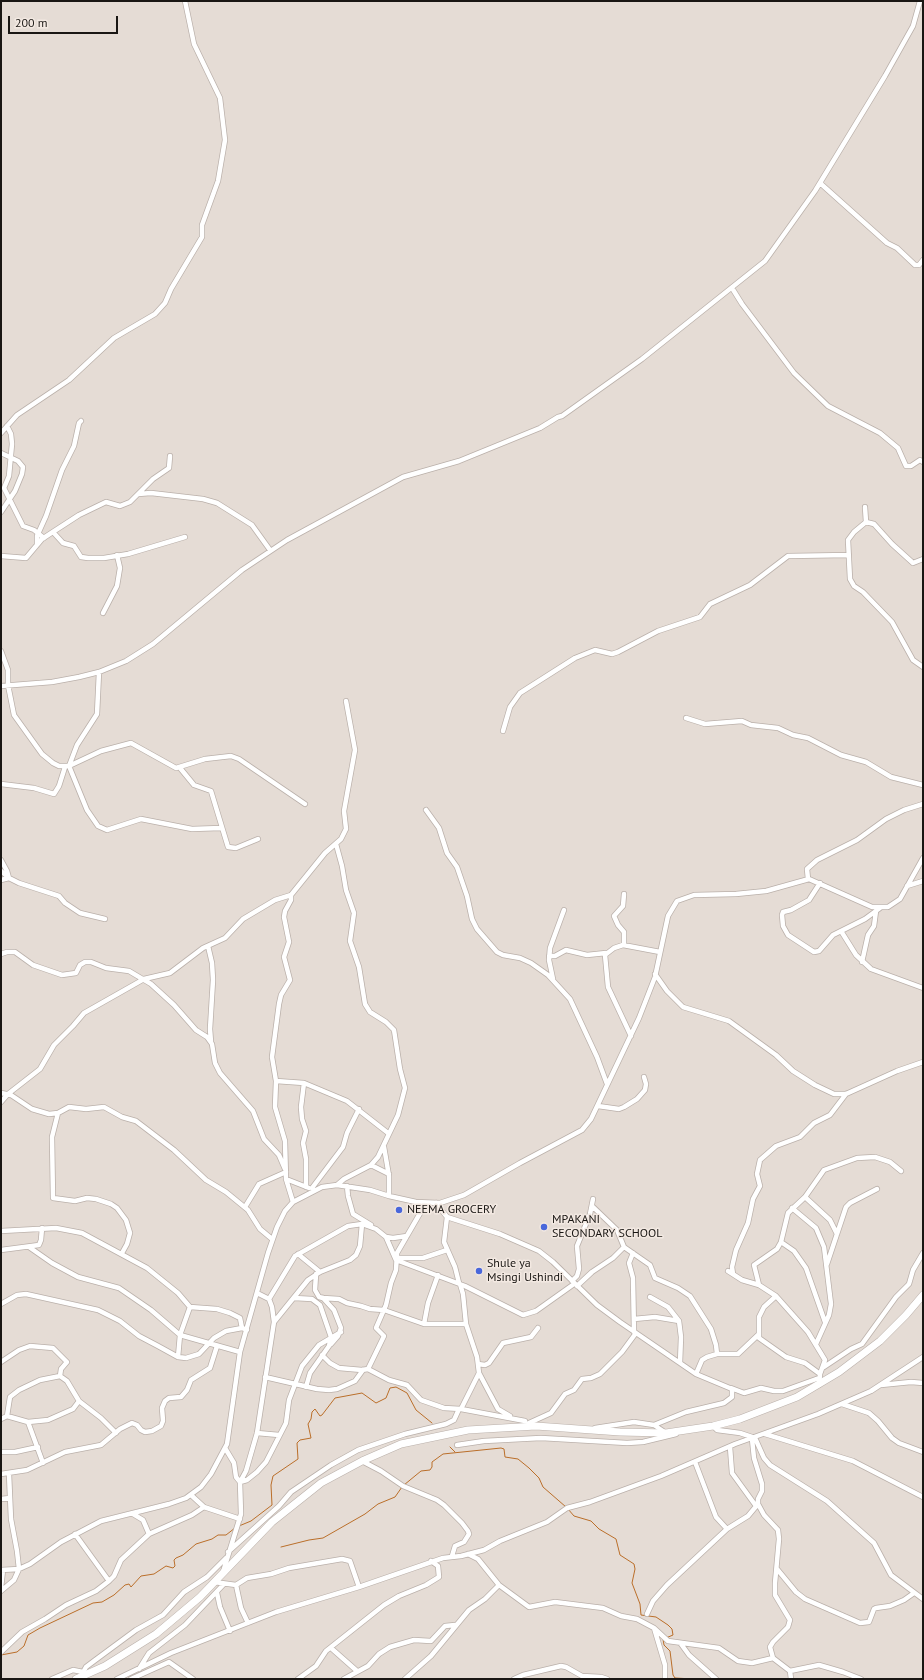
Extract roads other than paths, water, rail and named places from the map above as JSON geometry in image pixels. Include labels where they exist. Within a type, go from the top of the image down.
[{"type":"highway","points":[[80,1676],[105,1666],[156,1634],[183,1613],[260,1533],[296,1502],[321,1483],[362,1461],[401,1444],[439,1435],[530,1423],[620,1432],[666,1433],[713,1426],[740,1419],[779,1405],[819,1379],[857,1360],[880,1341],[922,1297]]},
{"type":"street","points":[[1,433],[17,415],[69,380],[117,336],[155,314],[165,303],[170,289],[202,237],[202,225],[218,181],[225,140],[220,98],[194,44],[185,1]]},
{"type":"street","points":[[1,686],[52,682],[99,672],[126,661],[153,644],[242,570],[270,550],[403,477],[478,454],[562,416],[642,359],[765,261],[820,183],[885,76],[913,26],[920,1]]},
{"type":"street","points":[[820,183],[887,243],[897,248],[915,265],[919,265],[923,260]]},
{"type":"street","points":[[732,288],[742,304],[794,373],[828,406],[880,434],[898,448],[906,466],[911,466],[920,460],[923,462]]},
{"type":"street","points":[[37,545],[38,532],[46,516],[62,470],[74,446],[79,423],[81,421]]},
{"type":"street","points":[[6,426],[12,440],[9,476],[4,486],[22,526],[38,532],[44,538]]},
{"type":"street","points":[[1,453],[10,459],[18,461],[23,467],[19,482],[10,499],[1,511]]},
{"type":"street","points":[[1,556],[26,558],[44,538],[71,519],[108,501],[120,506],[123,505],[138,494],[153,479],[169,468],[170,456]]},
{"type":"street","points":[[138,494],[164,494],[203,499],[217,503],[252,525],[270,550]]},
{"type":"street","points":[[865,507],[866,522]]},
{"type":"street","points":[[866,522],[850,535],[848,540],[850,579],[852,584],[863,592],[892,622],[913,660],[923,667]]},
{"type":"street","points":[[866,522],[874,524],[913,563],[923,559]]},
{"type":"street","points":[[54,532],[63,543],[73,545],[81,557],[104,558],[162,545],[185,537]]},
{"type":"street","points":[[102,613],[117,586],[120,568],[117,555]]},
{"type":"street","points":[[503,731],[510,707],[520,693],[580,656],[595,650],[612,654],[658,631],[700,617],[710,604],[750,586],[788,556],[849,555]]},
{"type":"street","points":[[1,651],[8,670],[8,685],[14,715],[48,760],[59,766],[67,766],[101,751],[131,743],[143,748],[173,767],[180,768],[205,759],[231,756],[239,759],[305,804]]},
{"type":"street","points":[[1,784],[34,788],[54,794],[59,786],[76,745],[97,714],[99,706],[99,672]]},
{"type":"street","points":[[1,1101],[40,1069],[54,1045],[74,1026],[84,1013],[144,980],[170,973],[208,946],[225,938],[243,919],[275,900],[291,895],[325,853],[344,835],[346,829],[344,811],[355,750],[346,701]]},
{"type":"street","points":[[686,718],[705,724],[742,721],[751,725],[778,728],[793,735],[808,738],[843,755],[866,762],[891,777],[923,785]]},
{"type":"street","points":[[67,766],[87,810],[98,826],[102,829],[113,828],[141,819],[192,829],[221,828]]},
{"type":"street","points":[[180,768],[194,785],[211,791],[219,812],[221,828],[227,845],[231,848],[258,839]]},
{"type":"street","points":[[808,879],[807,869],[817,860],[857,840],[886,819],[904,810],[923,804]]},
{"type":"street","points":[[426,810],[439,828],[447,853],[457,866],[467,896],[472,919],[477,929],[498,952],[503,955],[520,958],[531,963],[554,981],[574,1004],[597,1056],[607,1084]]},
{"type":"street","points":[[336,844],[346,890],[354,913],[350,941],[359,967],[364,1004],[370,1012],[392,1028],[398,1048],[400,1069],[405,1091],[398,1115],[388,1133],[378,1157],[371,1165],[349,1176],[336,1185]]},
{"type":"street","points":[[820,883],[808,900],[791,910],[782,912],[785,931],[790,937],[815,952],[819,951],[833,935],[865,919],[878,910],[897,903],[923,858]]},
{"type":"street","points":[[1,860],[7,870],[9,878]]},
{"type":"street","points":[[1,871],[9,878],[49,894],[59,896],[65,903],[80,913],[105,919]]},
{"type":"street","points":[[1,880],[9,878]]},
{"type":"street","points":[[286,1179],[311,1188],[336,1185],[347,1186],[370,1190],[389,1196],[426,1203],[436,1203],[464,1195],[520,1163],[577,1134],[590,1122],[631,1036],[655,974],[669,912],[677,901],[684,897],[706,894],[736,894],[766,891],[808,879],[820,883],[878,910]]},
{"type":"street","points":[[907,886],[923,881]]},
{"type":"street","points":[[624,894],[623,906],[614,916],[624,933],[624,945]]},
{"type":"street","points":[[291,895],[291,900],[284,911],[289,942],[284,957],[290,980],[281,995],[272,1048],[276,1081],[275,1107],[285,1140],[286,1179],[294,1202]]},
{"type":"street","points":[[554,981],[549,956],[550,948],[564,910]]},
{"type":"street","points":[[862,962],[868,935],[874,926],[878,910]]},
{"type":"street","points":[[841,931],[856,955],[871,969],[923,988]]},
{"type":"street","points":[[549,956],[566,950],[587,955],[606,953],[618,946],[624,945],[660,952]]},
{"type":"street","points":[[208,946],[213,975],[210,1029],[215,1063],[220,1073],[253,1110],[264,1139],[279,1155],[285,1170]]},
{"type":"street","points":[[1,954],[15,952],[33,965],[62,975],[76,972],[80,965],[87,962],[106,968],[130,971],[165,996],[196,1030],[207,1037],[212,1044]]},
{"type":"street","points":[[606,953],[605,960],[608,987],[631,1036]]},
{"type":"street","points":[[655,974],[667,991],[683,1007],[729,1021],[776,1055],[787,1066],[808,1081],[834,1094],[846,1094]]},
{"type":"street","points":[[436,1203],[447,1217],[500,1234],[533,1248],[548,1257],[597,1305],[696,1374],[744,1393],[761,1388],[774,1391],[783,1391],[819,1379],[826,1360],[808,1332],[776,1296],[759,1285],[742,1280],[731,1272],[736,1250],[748,1223],[753,1199],[760,1186],[757,1174],[760,1160],[776,1146],[800,1137],[813,1124],[830,1115],[846,1094],[868,1083],[923,1062]]},
{"type":"street","points":[[598,1106],[619,1109],[637,1099],[645,1090],[646,1084],[644,1077]]},
{"type":"street","points":[[276,1081],[304,1083],[347,1101],[388,1133]]},
{"type":"street","points":[[304,1083],[301,1107],[302,1119],[306,1131],[303,1143],[311,1188]]},
{"type":"street","points":[[1,1093],[8,1094],[41,1112],[58,1113],[69,1107],[104,1107],[122,1117],[136,1121],[174,1150],[206,1180],[226,1192],[245,1207],[251,1213],[260,1229],[272,1239]]},
{"type":"street","points":[[1,1589],[2,1570],[19,1569],[30,1564],[61,1542],[100,1521],[170,1504],[191,1495],[212,1474],[225,1448],[230,1433],[236,1372],[240,1352],[272,1239],[285,1211],[311,1188],[343,1147],[347,1133],[359,1109]]},
{"type":"street","points":[[58,1113],[52,1137],[53,1198],[75,1201],[87,1198],[96,1199],[111,1204],[117,1208],[126,1220],[130,1233],[127,1244],[122,1253]]},
{"type":"street","points":[[384,1143],[389,1174],[389,1196]]},
{"type":"street","points":[[759,1285],[754,1265],[775,1250],[781,1242],[788,1213],[805,1197],[824,1170],[857,1158],[874,1157],[886,1160],[901,1171]]},
{"type":"street","points":[[371,1165],[389,1174]]},
{"type":"street","points":[[245,1207],[259,1184],[285,1170]]},
{"type":"street","points":[[347,1186],[350,1206],[353,1214],[386,1237],[396,1259],[460,1284],[525,1316],[536,1312],[613,1258],[624,1247]]},
{"type":"street","points":[[827,1264],[847,1205],[877,1189]]},
{"type":"street","points":[[805,1197],[830,1220],[838,1234]]},
{"type":"street","points":[[574,1284],[579,1269],[577,1246],[592,1206],[593,1199]]},
{"type":"street","points":[[265,1377],[317,1389],[337,1389],[355,1381],[366,1369],[384,1336],[376,1328],[384,1310],[396,1270],[397,1253],[426,1203]]},
{"type":"street","points":[[592,1206],[616,1230],[624,1247],[647,1262],[658,1280],[678,1288],[690,1296],[710,1329],[716,1345],[716,1354]]},
{"type":"street","points":[[792,1208],[819,1232],[824,1247],[831,1304],[816,1344]]},
{"type":"street","points":[[447,1217],[444,1235],[447,1250],[455,1267],[463,1294],[466,1324],[476,1354],[479,1374],[498,1409],[530,1423]]},
{"type":"street","points":[[269,1299],[292,1260],[298,1254],[348,1226],[362,1224],[376,1229]]},
{"type":"street","points":[[274,1322],[302,1286],[318,1273],[350,1260],[356,1255],[360,1246],[362,1224]]},
{"type":"street","points":[[1,1250],[29,1247],[40,1243],[42,1228]]},
{"type":"street","points":[[1,1231],[42,1228],[73,1230],[122,1253],[147,1268],[178,1294],[190,1308],[217,1309],[230,1313],[240,1318],[242,1328]]},
{"type":"street","points":[[386,1237],[393,1238],[407,1236]]},
{"type":"street","points":[[781,1242],[794,1251],[806,1268],[825,1322]]},
{"type":"street","points":[[29,1247],[52,1263],[78,1277],[115,1285],[151,1310],[180,1335],[240,1352]]},
{"type":"street","points":[[396,1259],[423,1258],[447,1250]]},
{"type":"street","points":[[322,1355],[330,1363],[339,1368],[366,1369],[389,1380],[407,1385],[421,1400],[444,1408],[460,1409],[530,1423],[552,1413],[564,1394],[574,1390],[582,1379],[591,1378],[600,1374],[622,1352],[635,1332],[633,1278],[629,1263],[633,1253]]},
{"type":"street","points":[[824,1367],[851,1349],[862,1344],[896,1297],[909,1284],[913,1270],[923,1253]]},
{"type":"street","points":[[298,1254],[318,1273]]},
{"type":"street","points":[[318,1273],[315,1290],[319,1297],[322,1298],[334,1310],[341,1332]]},
{"type":"street","points":[[424,1324],[428,1303],[438,1275]]},
{"type":"street","points":[[223,1572],[240,1519],[242,1507],[240,1482],[246,1471],[257,1433],[264,1396],[265,1377],[274,1322],[272,1307],[269,1299],[257,1292]]},
{"type":"street","points":[[1,1304],[17,1295],[26,1294],[98,1310],[120,1321],[139,1336],[178,1357],[192,1357],[199,1354],[208,1344],[226,1331],[242,1328],[247,1330]]},
{"type":"street","points":[[650,1296],[668,1307],[678,1321],[681,1337],[680,1362]]},
{"type":"street","points":[[696,1374],[702,1360],[716,1354],[738,1354],[758,1336],[759,1317],[764,1307],[776,1296]]},
{"type":"street","points":[[294,1298],[312,1299],[320,1305],[331,1337],[331,1344]]},
{"type":"street","points":[[322,1298],[335,1298],[370,1309],[384,1310],[424,1324],[466,1324]]},
{"type":"street","points":[[178,1357],[180,1335],[190,1308]]},
{"type":"street","points":[[634,1319],[655,1317],[678,1321]]},
{"type":"street","points":[[478,1364],[485,1365],[489,1363],[501,1344],[506,1341],[531,1337],[538,1328]]},
{"type":"street","points":[[240,1482],[252,1477],[266,1462],[286,1423],[289,1400],[302,1366],[319,1344],[341,1332]]},
{"type":"street","points":[[306,1387],[310,1373],[322,1355],[341,1332]]},
{"type":"street","points":[[758,1336],[781,1354],[793,1360],[805,1363],[819,1379]]},
{"type":"street","points":[[1,1362],[21,1348],[35,1346],[53,1348],[67,1362],[61,1369],[60,1376]]},
{"type":"street","points":[[1,1474],[9,1474],[27,1470],[66,1452],[101,1445],[132,1423],[137,1424],[141,1430],[146,1432],[152,1431],[161,1426],[163,1421],[162,1408],[165,1401],[169,1398],[181,1397],[187,1390],[190,1380],[210,1368],[217,1346]]},
{"type":"street","points":[[117,1679],[171,1653],[248,1623],[329,1595],[359,1587],[431,1561],[484,1550],[500,1541],[547,1522],[567,1508],[590,1502],[842,1404],[880,1385],[923,1357]]},
{"type":"street","points":[[52,1679],[74,1670],[80,1676],[94,1661],[136,1630],[163,1615],[184,1592],[207,1577],[228,1554],[279,1506],[291,1492],[331,1465],[358,1450],[405,1434],[446,1424],[454,1420],[479,1374]]},
{"type":"street","points":[[6,1416],[10,1397],[19,1390],[40,1380],[60,1376],[67,1381],[79,1401],[101,1418],[116,1433]]},
{"type":"street","points":[[880,1385],[911,1382],[923,1383]]},
{"type":"street","points":[[654,1425],[686,1412],[724,1403],[732,1397],[733,1391],[730,1388]]},
{"type":"street","points":[[1,1419],[6,1416],[28,1422],[48,1420],[73,1409],[79,1401]]},
{"type":"street","points":[[842,1404],[868,1413],[878,1420],[892,1438],[899,1443],[923,1452]]},
{"type":"street","points":[[28,1422],[43,1463]]},
{"type":"street","points":[[580,1429],[634,1422],[654,1425],[666,1433]]},
{"type":"street","points":[[713,1426],[718,1430],[740,1433],[754,1438],[764,1458],[770,1465],[827,1501],[866,1535],[874,1543],[891,1575],[923,1599]]},
{"type":"street","points":[[458,1446],[484,1441],[541,1438],[627,1443],[666,1437],[684,1431]]},
{"type":"street","points":[[257,1433],[279,1435]]},
{"type":"street","points":[[765,1434],[852,1461],[923,1497]]},
{"type":"street","points":[[648,1614],[653,1601],[667,1585],[727,1529],[748,1516],[757,1505],[762,1491],[762,1484],[754,1458],[754,1438]]},
{"type":"street","points":[[1,1452],[15,1452],[38,1447]]},
{"type":"street","points":[[730,1447],[732,1473],[764,1516],[778,1530],[779,1539],[775,1583],[776,1595],[790,1620],[790,1624],[773,1642],[770,1648],[773,1658],[790,1671],[791,1679]]},
{"type":"street","points":[[225,1448],[234,1462],[236,1477],[240,1482]]},
{"type":"street","points":[[362,1461],[381,1471],[403,1486],[437,1500],[462,1523],[469,1534],[464,1542],[455,1546],[452,1556]]},
{"type":"street","points":[[695,1462],[716,1517],[727,1529]]},
{"type":"street","points":[[1,1589],[14,1580],[19,1569],[10,1498],[9,1474]]},
{"type":"street","points":[[191,1495],[204,1507],[240,1519]]},
{"type":"street","points":[[1,1499],[10,1498]]},
{"type":"street","points":[[1,1652],[22,1632],[45,1620],[66,1605],[96,1591],[114,1576],[121,1560],[149,1534],[192,1515],[204,1507]]},
{"type":"street","points":[[143,1520],[149,1510]]},
{"type":"street","points":[[133,1514],[143,1520],[149,1534]]},
{"type":"street","points":[[75,1534],[109,1580]]},
{"type":"street","points":[[468,1554],[478,1559],[499,1585],[528,1608],[555,1602],[603,1608],[620,1616],[637,1619],[654,1628],[668,1641],[680,1644],[719,1648],[738,1661],[752,1663],[773,1658]]},
{"type":"street","points":[[214,1582],[236,1586],[247,1578],[271,1574],[289,1568],[342,1559],[350,1561],[359,1587]]},
{"type":"street","points":[[298,1679],[316,1666],[323,1655],[331,1648],[399,1596],[426,1585],[439,1577],[438,1566],[431,1561]]},
{"type":"street","points":[[777,1569],[785,1580],[804,1599],[860,1623],[869,1622],[874,1609],[890,1606],[904,1600],[914,1592]]},
{"type":"street","points":[[139,1669],[149,1653],[185,1625],[224,1584]]},
{"type":"street","points":[[406,1678],[430,1656],[469,1610],[485,1599],[499,1585]]},
{"type":"street","points":[[236,1586],[241,1608],[248,1623]]},
{"type":"street","points":[[217,1593],[220,1607],[230,1631]]},
{"type":"street","points":[[344,1679],[368,1666],[379,1654],[390,1648],[414,1640],[431,1641],[445,1626],[455,1625]]},
{"type":"street","points":[[654,1628],[665,1665],[665,1679]]},
{"type":"street","points":[[680,1644],[689,1655],[716,1679]]},
{"type":"street","points":[[331,1648],[357,1671]]},
{"type":"street","points":[[131,1679],[169,1662],[193,1679]]},
{"type":"street","points":[[790,1671],[819,1665],[861,1679]]},
{"type":"street","points":[[514,1679],[527,1674],[561,1666],[566,1666],[578,1677],[601,1677],[607,1679]]},
{"type":"street","points":[[127,1679],[131,1673]]},
{"type":"waterway","points":[[239,1526],[251,1521],[272,1505],[271,1485],[273,1476],[298,1459],[297,1443],[300,1440],[311,1438],[308,1424],[311,1419],[312,1412],[315,1409],[320,1416],[322,1415],[335,1398],[362,1393],[376,1403],[386,1398],[390,1388],[396,1387],[407,1393],[416,1410],[432,1423]]},
{"type":"waterway","points":[[450,1447],[455,1452]]},
{"type":"waterway","points":[[404,1485],[421,1471],[430,1470],[432,1467],[432,1462],[443,1454],[501,1448],[504,1449],[505,1457],[518,1459],[529,1468],[539,1478],[543,1487],[566,1507]]},
{"type":"waterway","points":[[281,1547],[323,1538],[365,1514],[378,1504],[395,1497],[402,1487]]},
{"type":"waterway","points":[[568,1509],[574,1516],[591,1521],[599,1529],[616,1539],[620,1555],[634,1564],[635,1569],[632,1583],[640,1604],[641,1615],[656,1617],[668,1625],[672,1629],[673,1635],[666,1638]]},
{"type":"waterway","points":[[1,1655],[17,1652],[24,1646],[28,1635],[93,1603],[102,1602],[114,1595],[125,1585],[129,1584],[131,1587],[141,1576],[154,1574],[166,1566],[173,1568],[175,1566],[174,1560],[183,1555],[196,1544],[212,1539],[218,1535],[226,1535],[235,1528]]},
{"type":"waterway","points":[[663,1639],[664,1645],[670,1651],[673,1675],[675,1678],[693,1679]]},
{"type":"place","name":"NEEMA GROCERY","points":[[399,1210]]},
{"type":"place","name":"MPAKANI SECONDARY SCHOOL","points":[[544,1227]]},
{"type":"place","name":"Shule ya Msingi Ushindi","points":[[479,1271]]}]
